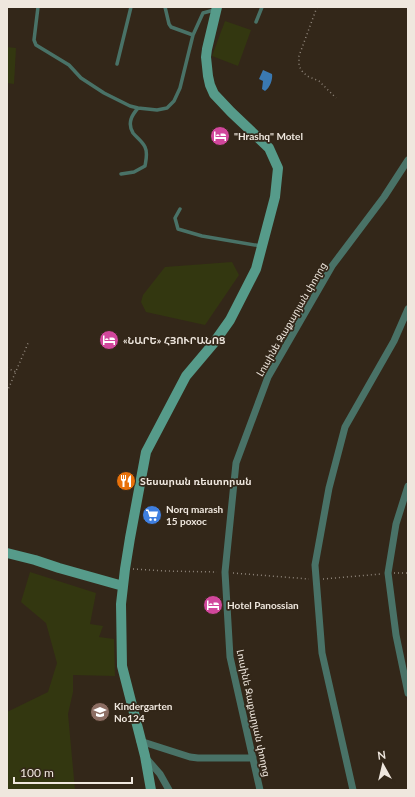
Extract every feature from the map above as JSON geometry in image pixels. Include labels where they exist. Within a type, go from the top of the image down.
[{"type":"main road","points":[[151,790],[145,756],[122,666],[121,604],[125,569],[146,452],[186,376],[213,344],[230,320],[256,269],[275,198],[278,168],[269,148],[214,94],[210,85],[206,56],[217,8]]},
{"type":"main road","points":[[7,553],[123,586]]},
{"type":"street","name":"Լուսինե Զաքարյան փողոց","points":[[260,790],[230,657],[225,572],[236,463],[268,376],[332,266],[384,197],[408,160]]},
{"type":"street","points":[[353,790],[322,652],[314,565],[329,488],[345,427],[394,341],[408,309]]},
{"type":"street","points":[[408,486],[396,524],[388,573],[396,635],[408,693]]},
{"type":"street","points":[[140,741],[190,757],[253,758]]},
{"type":"street","points":[[145,756],[160,774],[169,790]]},
{"type":"lane","points":[[37,7],[34,40],[36,45],[70,65],[81,78],[104,93],[130,106],[157,110],[167,108],[174,101],[180,88],[193,35],[203,13],[217,8]]},
{"type":"lane","points":[[117,64],[131,7]]},
{"type":"lane","points":[[165,7],[171,27],[193,35]]},
{"type":"lane","points":[[256,22],[262,7]]},
{"type":"lane","points":[[121,174],[134,172],[145,166],[147,157],[146,148],[133,132],[130,121],[132,114],[138,108]]},
{"type":"lane","points":[[180,209],[176,218],[178,229],[202,236],[262,247]]},
{"type":"path","points":[[317,7],[299,56],[299,66],[307,76],[319,81],[336,98]]},
{"type":"path","points":[[7,392],[29,341]]},
{"type":"path","points":[[7,368],[16,372]]},
{"type":"path","points":[[125,569],[210,572]]},
{"type":"green space","points":[[225,21],[251,30],[238,66],[212,56]]},
{"type":"green space","points":[[7,47],[16,48],[14,84],[7,83]]},
{"type":"green space","points":[[232,262],[239,275],[205,325],[146,312],[141,302],[143,295],[165,267]]},
{"type":"green space","points":[[30,572],[96,593],[90,624],[103,626],[99,637],[114,639],[115,676],[73,675],[73,692],[68,714],[75,790],[7,790],[7,712],[48,692],[57,663],[46,623],[21,602]]},
{"type":"water","points":[[263,70],[272,74],[271,83],[265,91],[262,89],[263,81],[259,79]]},
{"type":"place","name":"\"Hrashq\" Motel","points":[[220,136]]},
{"type":"place","name":"«ՆԱՐԵ» ՀՅՈՒՐԱՆՈՑ","points":[[109,340]]},
{"type":"place","name":"Տեսարան ռեստորան","points":[[126,481]]},
{"type":"place","name":"Norq marash 15 poxoc","points":[[152,515]]},
{"type":"place","name":"Hotel Panossian","points":[[213,605]]},
{"type":"place","name":"Kindergarten No124","points":[[100,712]]}]
